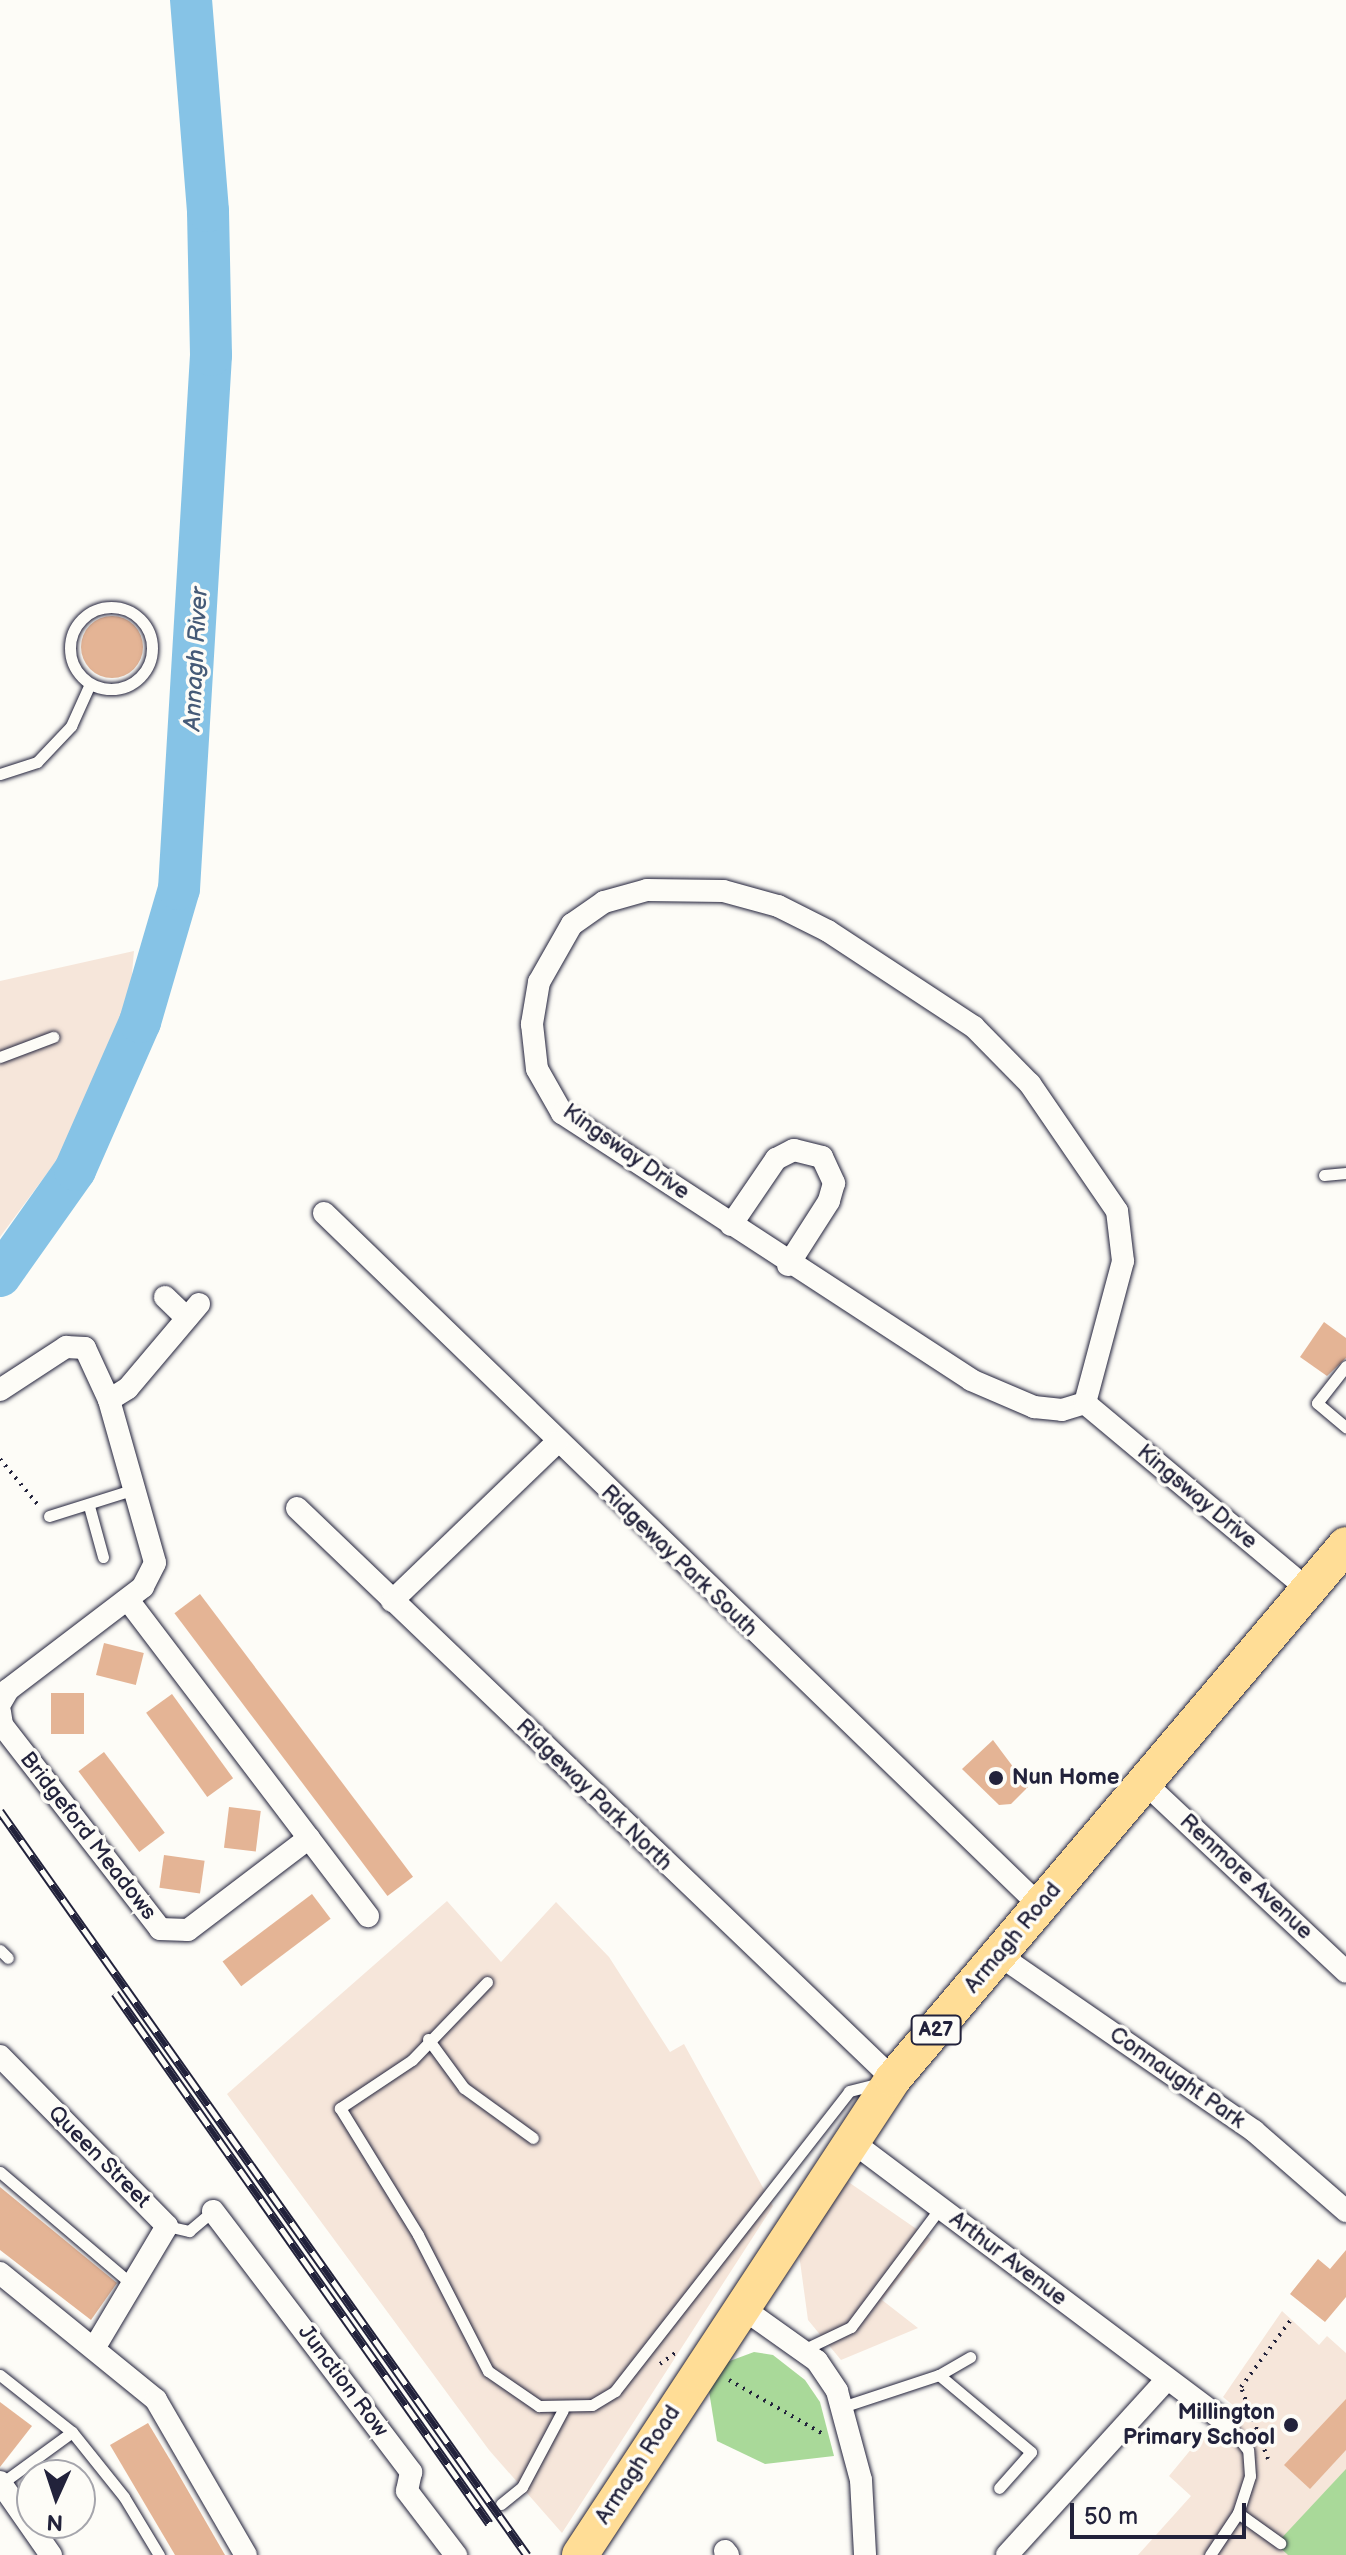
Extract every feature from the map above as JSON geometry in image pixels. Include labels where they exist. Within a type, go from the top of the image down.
[{"type":"main road","name":"Armagh Road","points":[[580,2555],[850,2140],[893,2079],[1346,1545]]},
{"type":"street","name":"Kingsway Drive","points":[[647,890],[723,891],[778,906],[915,983],[974,1027],[1030,1084],[1117,1211],[1123,1261],[1085,1403],[1062,1410],[1034,1407],[971,1380],[788,1265],[562,1113],[537,1069],[532,1024],[539,982],[572,924],[604,902],[647,890]]},
{"type":"street","points":[[731,1225],[776,1159],[794,1150],[822,1157],[834,1183],[829,1201],[788,1265]]},
{"type":"street","name":"Ridgeway Park South","points":[[324,1213],[556,1443],[1039,1905]]},
{"type":"street","points":[[109,1400],[128,1388],[193,1311],[165,1297]]},
{"type":"street","points":[[0,1390],[66,1347],[85,1348],[109,1400],[155,1563],[128,1600],[8,1690],[0,1704]]},
{"type":"street","name":"Kingsway Drive","points":[[1085,1403],[1309,1590]]},
{"type":"street","points":[[392,1601],[556,1443]]},
{"type":"street","name":"Ridgeway Park North","points":[[297,1508],[893,2079]]},
{"type":"street","points":[[128,1600],[368,1916]]},
{"type":"street","name":"Bridgeford Meadows","points":[[0,1712],[2,1725],[160,1929],[188,1930],[309,1838]]},
{"type":"street","name":"Renmore Avenue","points":[[1146,1784],[1346,1972]]},
{"type":"street","name":"Connaught Park","points":[[999,1955],[1254,2131],[1346,2211]]},
{"type":"street","name":"Queen Street","points":[[0,2056],[167,2226],[134,2287],[95,2347]]},
{"type":"street","name":"Arthur Avenue","points":[[850,2140],[1226,2422]]},
{"type":"street","name":"Junction Row","points":[[213,2211],[411,2472],[407,2491],[456,2555]]},
{"type":"street","points":[[0,2273],[95,2347],[156,2400],[246,2555]]},
{"type":"street","points":[[741,2307],[803,2350],[823,2371],[846,2417],[861,2480],[865,2555]]},
{"type":"street","points":[[1007,2555],[1167,2379]]},
{"type":"street","points":[[3,2494],[51,2555]]},
{"type":"lane","points":[[128,610],[148,627],[149,666],[118,689],[90,684],[72,663],[72,635],[89,613],[128,610]]},
{"type":"lane","points":[[0,774],[37,762],[71,726],[90,684]]},
{"type":"lane","points":[[0,1057],[53,1037]]},
{"type":"lane","points":[[1324,1175],[1346,1173]]},
{"type":"lane","points":[[1346,1366],[1317,1403],[1346,1427]]},
{"type":"lane","points":[[49,1516],[136,1489]]},
{"type":"lane","points":[[89,1506],[103,1557]]},
{"type":"lane","points":[[487,1982],[428,2039],[412,2060],[343,2101],[341,2115],[418,2235],[488,2371],[515,2395],[563,2410],[592,2405],[615,2391],[849,2091],[893,2079]]},
{"type":"lane","points":[[428,2039],[464,2088],[533,2138]]},
{"type":"lane","points":[[0,2172],[134,2287]]},
{"type":"lane","points":[[803,2350],[851,2327],[940,2208]]},
{"type":"lane","points":[[167,2226],[189,2231],[213,2211]]},
{"type":"lane","points":[[846,2417],[939,2375],[970,2357]]},
{"type":"lane","points":[[0,2375],[72,2432],[124,2497],[159,2555]]},
{"type":"lane","points":[[939,2375],[1031,2452],[999,2488]]},
{"type":"lane","points":[[501,2504],[522,2487],[563,2410]]},
{"type":"lane","points":[[1210,2555],[1238,2513],[1251,2463],[1226,2422]]},
{"type":"lane","points":[[3,2494],[72,2432]]},
{"type":"lane","points":[[1238,2513],[1280,2543]]},
{"type":"path","points":[[0,1459],[49,1516]]},
{"type":"path","points":[[1268,2472],[1269,2449],[1241,2387],[1293,2317]]},
{"type":"path","points":[[703,2365],[825,2436],[846,2417]]},
{"type":"shaded area","points":[[134,951],[128,1018],[68,1145],[0,1237],[0,981]]},
{"type":"shaded area","points":[[447,1901],[501,1962],[556,1902],[609,1957],[670,2052],[684,2044],[773,2206],[562,2533],[489,2450],[227,2094]]},
{"type":"shaded area","points":[[847,2181],[931,2239],[882,2300],[918,2328],[841,2360],[808,2320],[799,2254]]},
{"type":"shaded area","name":"Millington Primary School","points":[[1282,2311],[1319,2345],[1327,2336],[1346,2353],[1346,2555],[1138,2555],[1191,2496],[1169,2476],[1202,2436],[1219,2447],[1245,2415],[1223,2397]]},
{"type":"green space","points":[[754,2352],[773,2355],[805,2380],[820,2402],[834,2456],[765,2464],[717,2441],[709,2391],[727,2362]]},
{"type":"green space","points":[[1346,2469],[1346,2555],[1288,2555],[1276,2544]]},
{"type":"building","points":[[112,616],[124,618],[134,625],[141,635],[141,659],[134,669],[124,676],[112,678],[100,676],[90,669],[83,659],[81,647],[83,635],[90,625],[100,618]]},
{"type":"building","points":[[1324,1322],[1346,1338],[1346,1358],[1327,1376],[1300,1357]]},
{"type":"building","points":[[200,1594],[413,1877],[387,1896],[174,1613]]},
{"type":"building","points":[[104,1643],[144,1653],[136,1685],[96,1675]]},
{"type":"building","points":[[51,1693],[84,1693],[84,1734],[51,1734]]},
{"type":"building","points":[[172,1694],[233,1778],[207,1797],[146,1713]]},
{"type":"building","name":"Nun Home","points":[[993,1740],[1028,1787],[1011,1804],[999,1805],[962,1769]]},
{"type":"building","points":[[104,1752],[165,1833],[139,1852],[78,1771]]},
{"type":"building","points":[[229,1807],[261,1811],[256,1852],[224,1848]]},
{"type":"building","points":[[164,1855],[205,1861],[200,1893],[159,1888]]},
{"type":"building","points":[[312,1894],[331,1919],[241,1986],[223,1961]]},
{"type":"building","points":[[0,2187],[117,2283],[91,2320],[0,2250]]},
{"type":"building","points":[[1346,2250],[1346,2297],[1325,2322],[1290,2294],[1318,2259],[1330,2269]]},
{"type":"building","points":[[1346,2399],[1346,2450],[1310,2489],[1284,2465]]},
{"type":"building","points":[[0,2402],[32,2426],[0,2467]]},
{"type":"building","points":[[148,2423],[225,2555],[175,2555],[110,2445]]},
{"type":"waterway","name":"Annagh River","points":[[0,1276],[75,1170],[140,1022],[179,889],[211,355],[208,211],[191,0]]},
{"type":"railway","points":[[0,1811],[527,2555]]},
{"type":"railway","points":[[115,1993],[489,2523]]},
{"type":"place","name":"Nun Home","points":[[996,1778]]},
{"type":"place","name":"Millington Primary School","points":[[1291,2425]]}]
